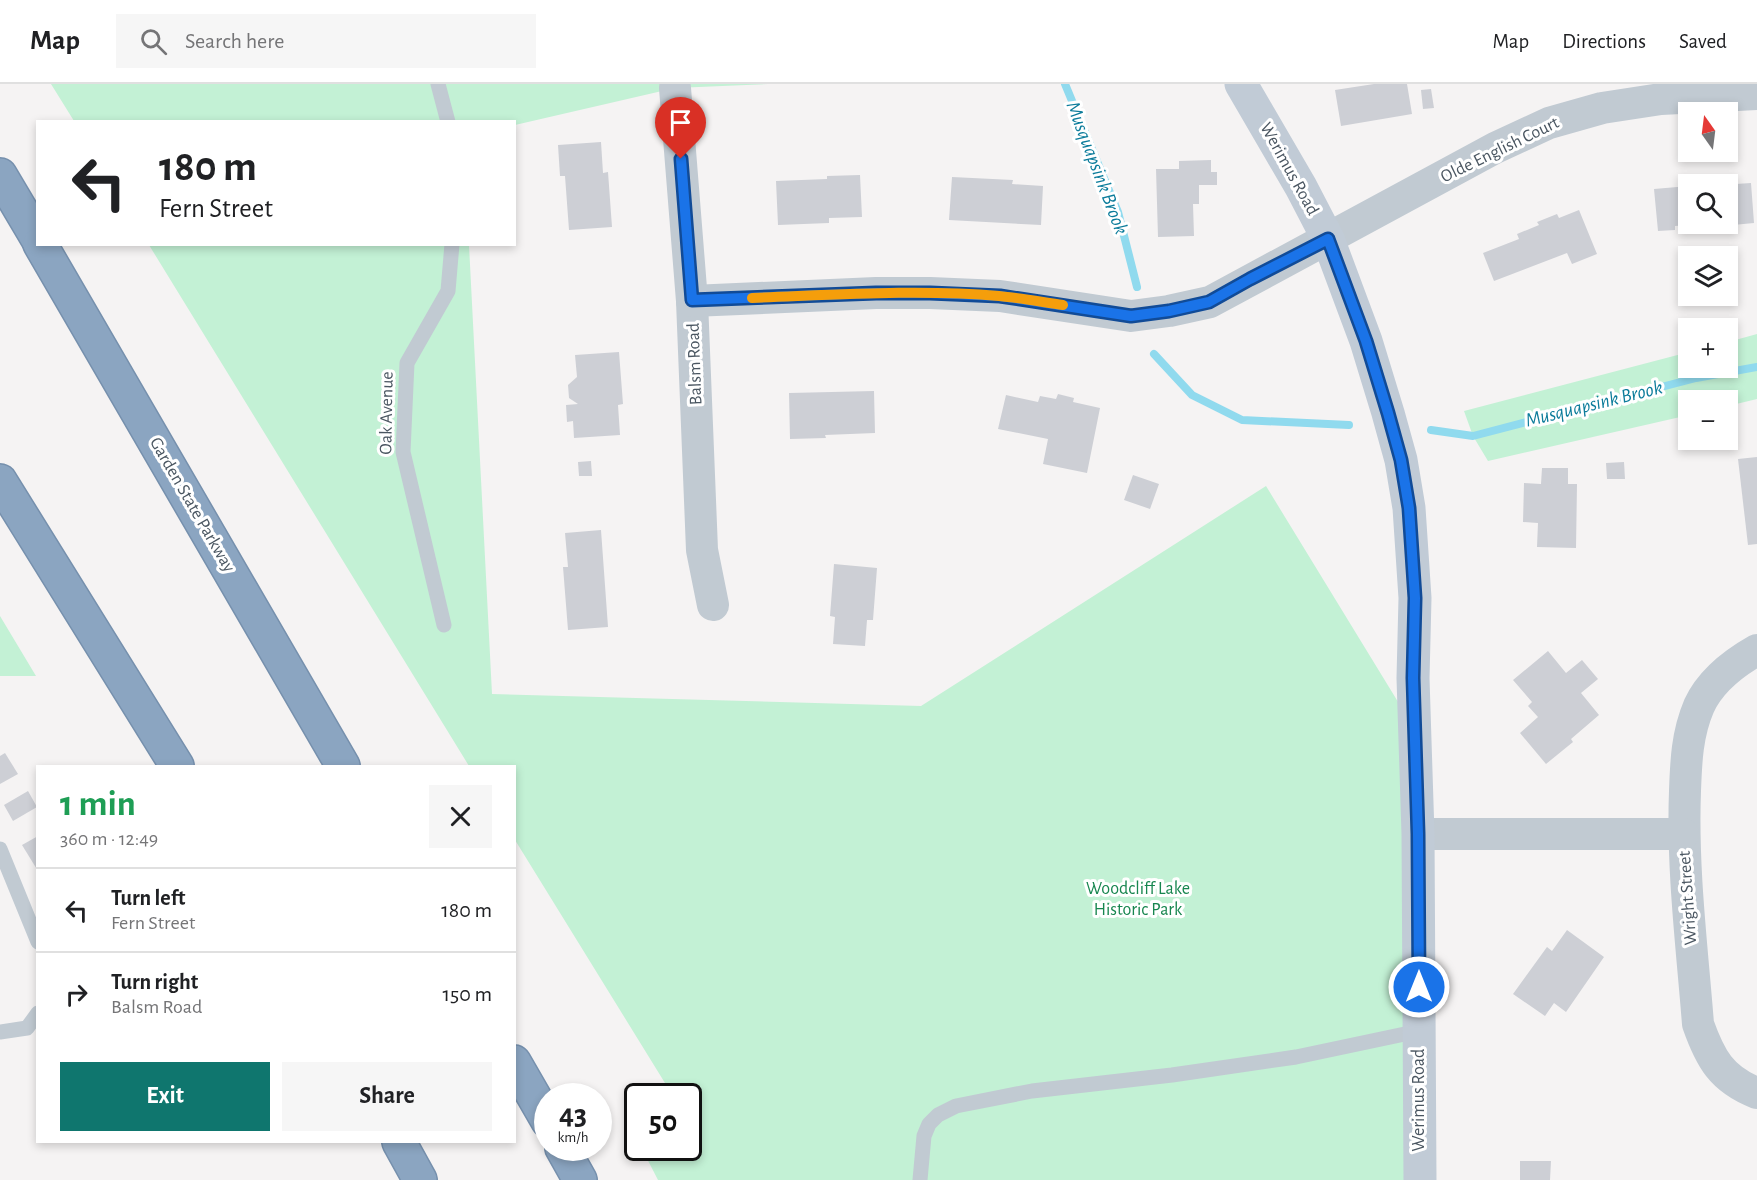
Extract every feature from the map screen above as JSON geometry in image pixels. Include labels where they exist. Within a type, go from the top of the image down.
[{"type":"highway","points":[[0,175],[36,236]]},
{"type":"highway","name":"Garden State Parkway","points":[[41,246],[335,764]]},
{"type":"highway","points":[[0,482],[176,765]]},
{"type":"highway","points":[[516,1065],[534,1097]]},
{"type":"highway","points":[[400,1143],[420,1180]]},
{"type":"highway","points":[[569,1161],[580,1180]]},
{"type":"main road","name":"Werimus Road","points":[[1240,84],[1301,187],[1328,239],[1366,341],[1388,413],[1401,460],[1409,508],[1415,598],[1413,678],[1418,834],[1420,1180]]},
{"type":"street","name":"Balsm Road","points":[[675,88],[692,300],[702,550],[713,604]]},
{"type":"street","name":"Olde English Court","points":[[692,300],[930,293],[1000,296],[1131,316],[1169,311],[1209,302],[1495,148],[1549,123],[1602,108],[1661,99],[1757,94]]},
{"type":"street","points":[[1683,834],[1689,733],[1700,705],[1717,680],[1741,659],[1757,650]]},
{"type":"street","name":"Wright Street","points":[[1418,834],[1683,834],[1698,1024],[1707,1050],[1722,1071],[1743,1087],[1757,1093]]},
{"type":"lane","points":[[438,84],[447,120]]},
{"type":"lane","name":"Oak Avenue","points":[[444,624],[403,452],[407,363],[448,291],[452,246]]},
{"type":"lane","points":[[0,849],[36,937]]},
{"type":"lane","points":[[0,1032],[27,1028],[36,1016]]},
{"type":"lane","points":[[920,1180],[924,1136],[929,1124],[938,1115],[956,1106],[1032,1091],[1172,1076],[1296,1057],[1419,1031]]},
{"type":"green space","points":[[51,84],[768,84],[675,88],[516,125],[516,120],[73,120]]},
{"type":"green space","name":"Woodcliff Lake Historic Park","points":[[150,246],[469,246],[492,694],[921,706],[1266,486],[1414,728],[1420,1180],[658,1180],[648,1161],[702,1161],[702,1083],[665,1083],[516,842],[516,765],[468,765]]},
{"type":"green space","points":[[1757,334],[1757,399],[1738,404],[1738,390],[1678,390],[1678,418],[1488,461],[1473,436],[1464,411],[1678,355],[1678,378],[1738,378],[1738,339]]},
{"type":"green space","points":[[0,616],[36,676],[0,676]]},
{"type":"building","points":[[1374,84],[1407,84],[1412,114],[1341,126],[1335,90]]},
{"type":"building","points":[[1431,89],[1434,108],[1423,109],[1421,90]]},
{"type":"building","points":[[601,142],[603,173],[608,172],[612,227],[569,230],[565,176],[560,176],[558,145]]},
{"type":"building","points":[[1211,160],[1211,172],[1217,172],[1217,185],[1199,185],[1199,204],[1193,204],[1194,236],[1158,237],[1156,169],[1179,169],[1179,161]]},
{"type":"building","points":[[860,175],[862,217],[829,218],[829,223],[778,225],[776,181]]},
{"type":"building","points":[[952,177],[1013,180],[1012,184],[1043,186],[1041,225],[949,220]]},
{"type":"building","points":[[1751,183],[1754,223],[1738,225],[1738,184]]},
{"type":"building","points":[[1678,187],[1678,226],[1675,226],[1675,230],[1658,231],[1654,189]]},
{"type":"building","points":[[1579,210],[1597,254],[1572,264],[1567,253],[1494,281],[1483,253],[1519,239],[1517,234],[1539,225],[1537,222],[1557,214],[1559,218]]},
{"type":"building","points":[[619,352],[623,404],[618,405],[620,435],[574,438],[573,421],[567,422],[566,405],[578,404],[569,398],[568,385],[577,377],[575,355]]},
{"type":"building","points":[[874,391],[875,433],[790,439],[789,393]]},
{"type":"building","points":[[1058,394],[1074,398],[1073,402],[1100,408],[1087,473],[1043,464],[1048,439],[998,429],[1006,395],[1038,402],[1040,396],[1056,399]]},
{"type":"building","points":[[1757,457],[1757,544],[1748,545],[1738,459]]},
{"type":"building","points":[[591,461],[592,476],[579,476],[578,462]]},
{"type":"building","points":[[1624,462],[1625,479],[1607,479],[1606,463]]},
{"type":"building","points":[[1542,468],[1568,468],[1568,484],[1577,484],[1576,548],[1537,547],[1538,523],[1523,522],[1524,483],[1541,484]]},
{"type":"building","points":[[1133,475],[1159,484],[1150,509],[1124,500]]},
{"type":"building","points":[[601,530],[608,627],[568,630],[563,567],[568,567],[565,533]]},
{"type":"building","points":[[834,564],[877,568],[873,620],[867,620],[865,646],[833,644],[835,617],[830,616]]},
{"type":"building","points":[[1548,651],[1566,673],[1582,660],[1598,679],[1581,693],[1599,715],[1571,739],[1573,742],[1546,764],[1520,733],[1538,717],[1528,706],[1532,702],[1513,680]]},
{"type":"building","points":[[5,753],[18,774],[0,784],[0,756]]},
{"type":"building","points":[[28,791],[36,808],[13,821],[4,805]]},
{"type":"building","points":[[36,837],[36,868],[22,845]]},
{"type":"building","points":[[1567,930],[1604,957],[1566,1012],[1554,1003],[1545,1016],[1513,994],[1547,947],[1552,951]]},
{"type":"building","points":[[1520,1161],[1551,1161],[1550,1180],[1520,1180]]},
{"type":"waterway","name":"Musquapsink Brook","points":[[1065,84],[1118,212],[1137,287]]},
{"type":"waterway","name":"Musquapsink Brook","points":[[1154,354],[1192,395],[1242,420],[1349,425]]},
{"type":"waterway","name":"Musquapsink Brook","points":[[1431,430],[1473,436],[1696,378],[1757,367]]},
{"type":"slow traffic","points":[[752,298],[930,293],[1000,296],[1063,305]]},
{"type":"route","points":[[681,159],[692,300],[930,293],[1000,296],[1131,316],[1209,302],[1328,239],[1366,341],[1388,413],[1401,460],[1409,508],[1415,598],[1413,678],[1418,834],[1419,987]]}]
